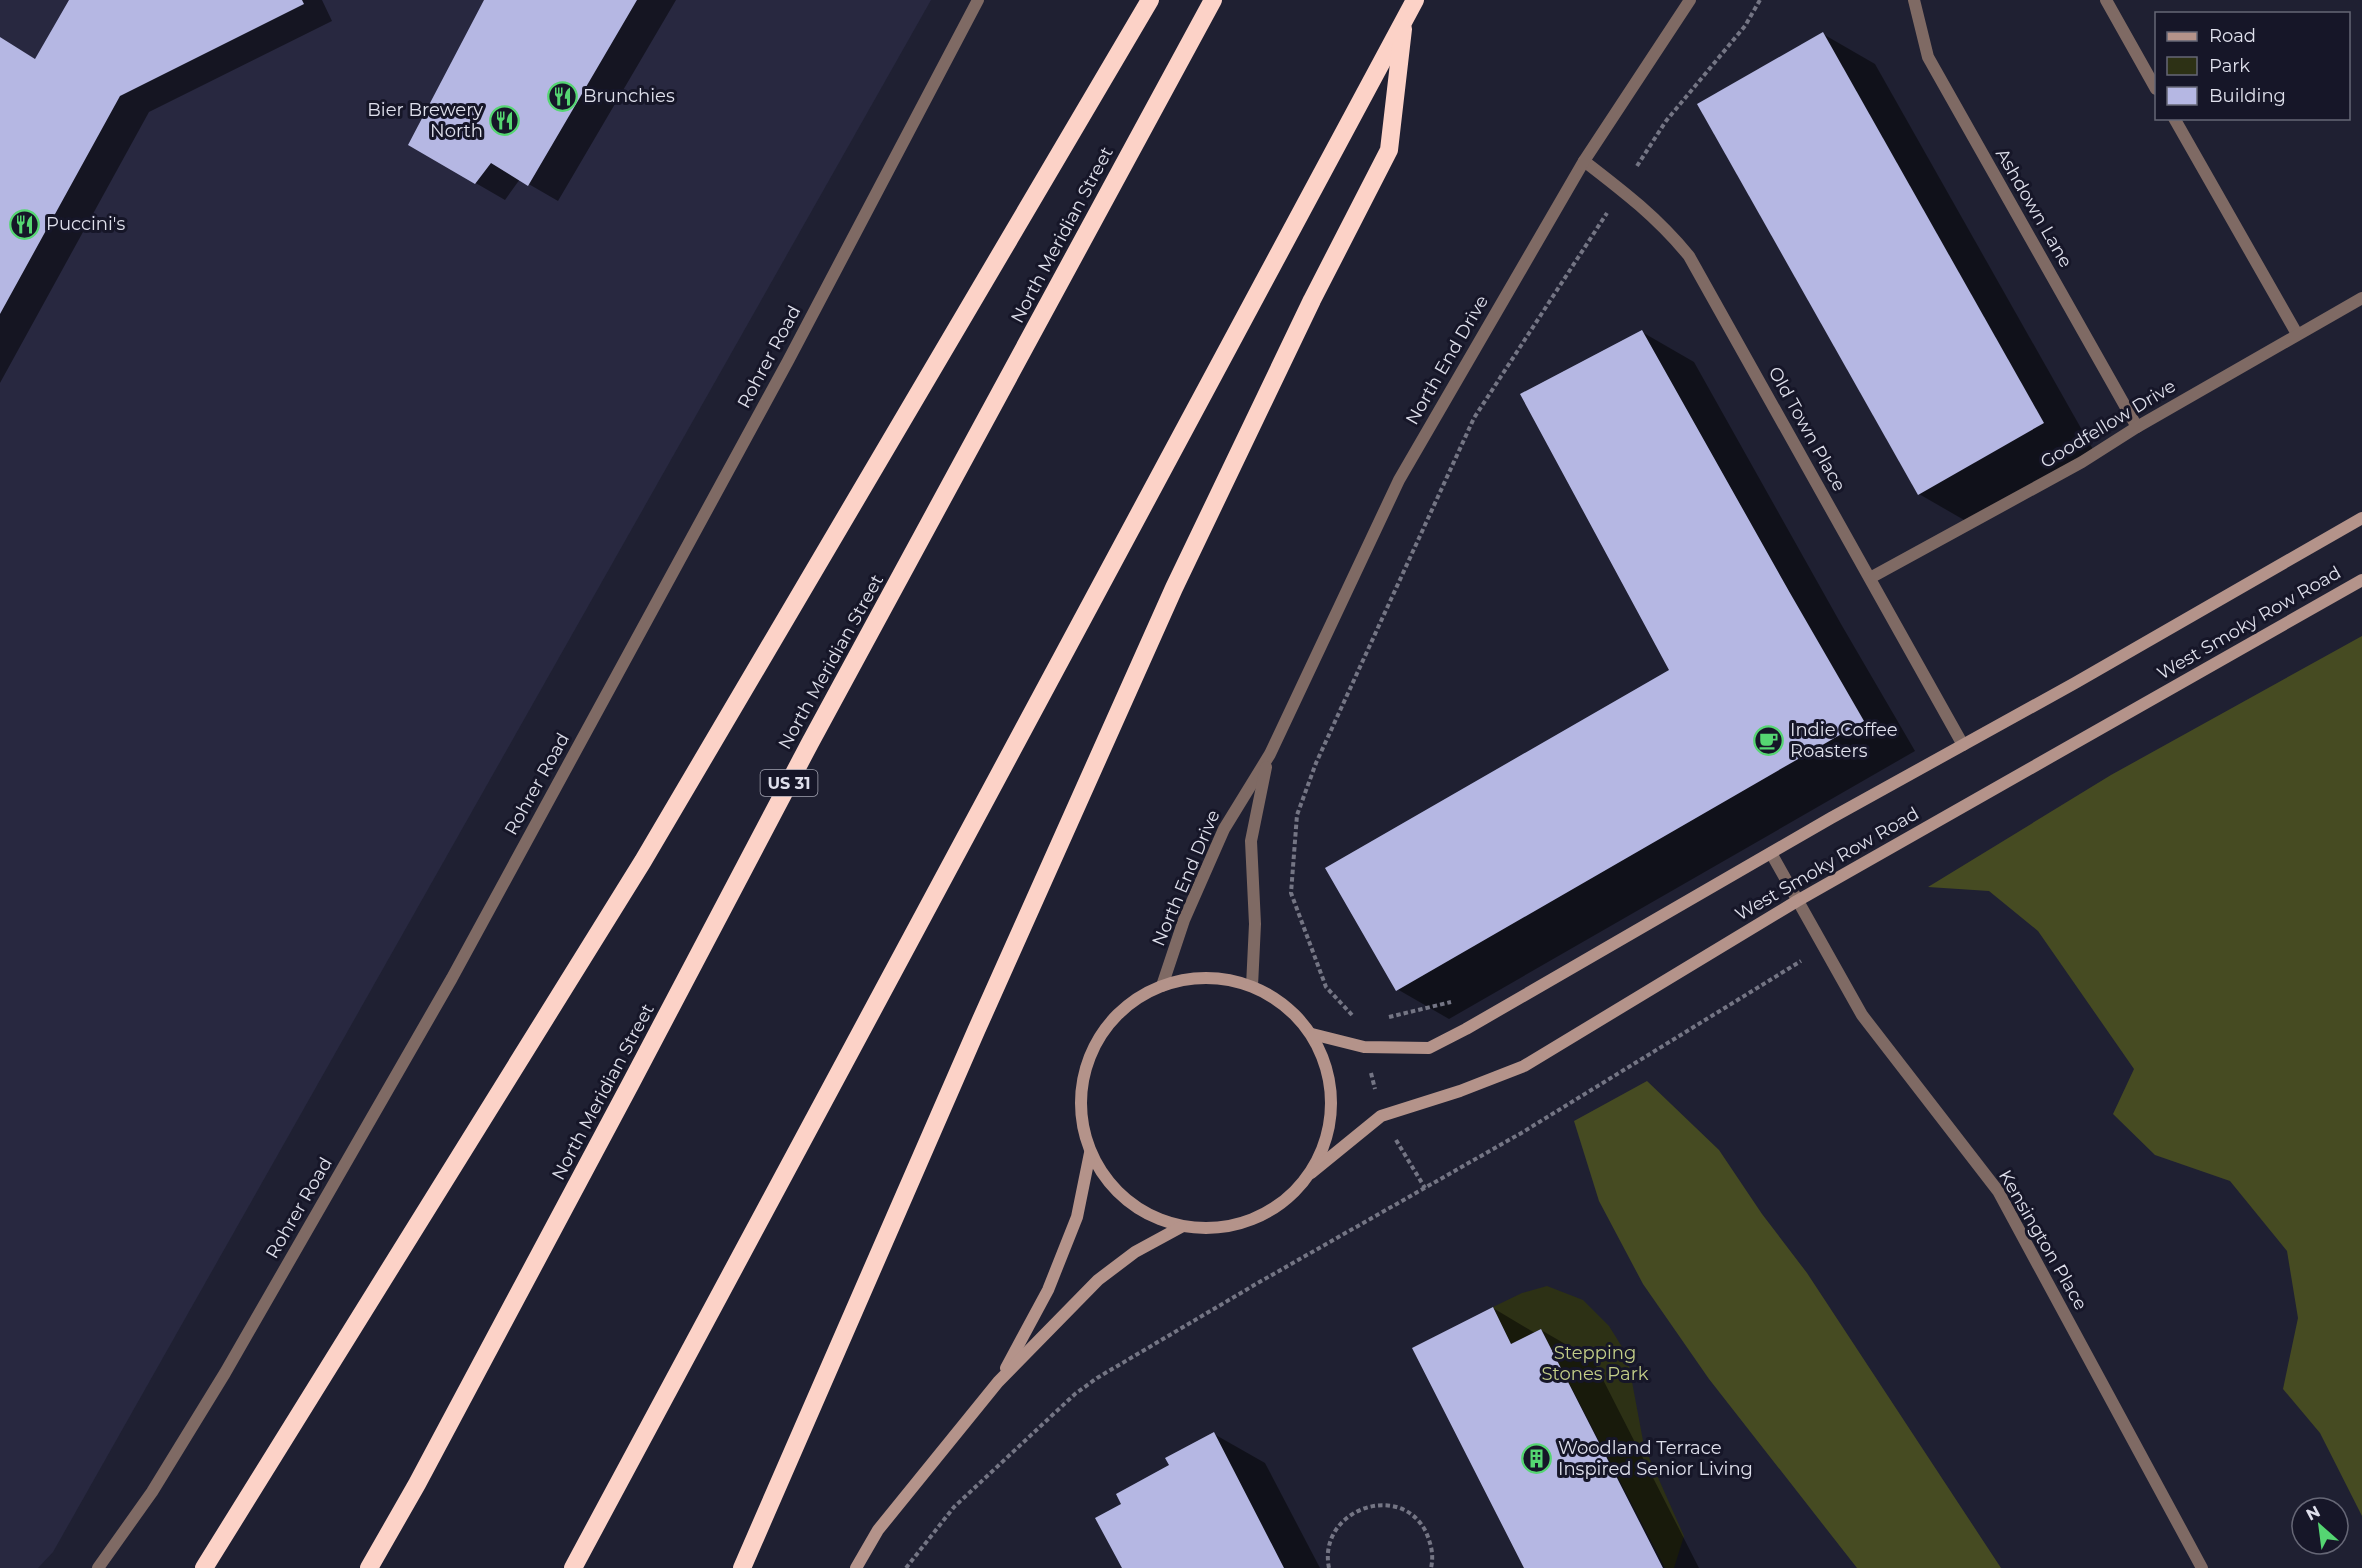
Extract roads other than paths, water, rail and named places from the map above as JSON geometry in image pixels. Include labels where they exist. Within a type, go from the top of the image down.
[{"type":"highway","points":[[204,1568],[643,861],[1149,0]]},
{"type":"highway","name":"North Meridian Street","points":[[369,1568],[417,1484],[805,753],[1213,0]]},
{"type":"highway","points":[[573,1568],[1415,0]]},
{"type":"highway","points":[[742,1568],[976,1031],[1174,588],[1306,311],[1389,150],[1404,18]]},
{"type":"street","name":"Rohrer Road","points":[[98,1568],[152,1491],[225,1373],[452,978],[788,360],[978,0]]},
{"type":"street","name":"North End Drive","points":[[1162,986],[1184,920],[1224,830],[1268,757],[1399,480],[1584,161],[1690,0]]},
{"type":"street","name":"Ashdown Lane","points":[[1914,0],[1928,57],[2137,427]]},
{"type":"street","points":[[2106,0],[2155,85]]},
{"type":"street","points":[[2175,120],[2297,334]]},
{"type":"street","name":"Old Town Place","points":[[1584,161],[1622,190],[1667,230],[1689,256],[1963,745]]},
{"type":"street","name":"Goodfellow Drive","points":[[1870,578],[2082,462],[2137,427],[2362,297]]},
{"type":"street","name":"West Smoky Row Road","points":[[1312,1034],[1364,1047],[1429,1048],[2362,518]]},
{"type":"street","name":"West Smoky Row Road","points":[[1311,1173],[1382,1116],[1460,1091],[1524,1066],[1797,901],[2362,580]]},
{"type":"street","name":"North End Drive","points":[[1252,986],[1256,924],[1251,841],[1268,757]]},
{"type":"street","name":"Kensington Place","points":[[1771,853],[1822,948],[1877,1037],[1998,1191],[2202,1568]]},
{"type":"street","points":[[1192,978],[1222,978],[1252,986],[1275,998],[1295,1014],[1312,1034],[1327,1067],[1332,1103],[1327,1140],[1311,1173],[1286,1200],[1254,1220],[1218,1229],[1181,1227],[1143,1213],[1112,1188],[1090,1153],[1080,1114],[1084,1074],[1099,1036],[1127,1006],[1162,986],[1192,978]]},
{"type":"street","points":[[998,1382],[1048,1290],[1077,1217],[1090,1153]]},
{"type":"street","points":[[856,1568],[878,1530],[998,1382],[1098,1280],[1135,1252],[1181,1227]]},
{"type":"place","name":"Brunchies","points":[[562,96]]},
{"type":"place","name":"Bier Brewery North","points":[[504,120]]},
{"type":"place","name":"Puccini's","points":[[25,224]]},
{"type":"place","name":"Indie Coffee Roasters","points":[[1769,740]]},
{"type":"place","name":"Woodland Terrace Inspired Senior Living","points":[[1537,1458]]},
{"type":"park label","name":"Stepping Stones Park","points":[[1595,1363]]}]
